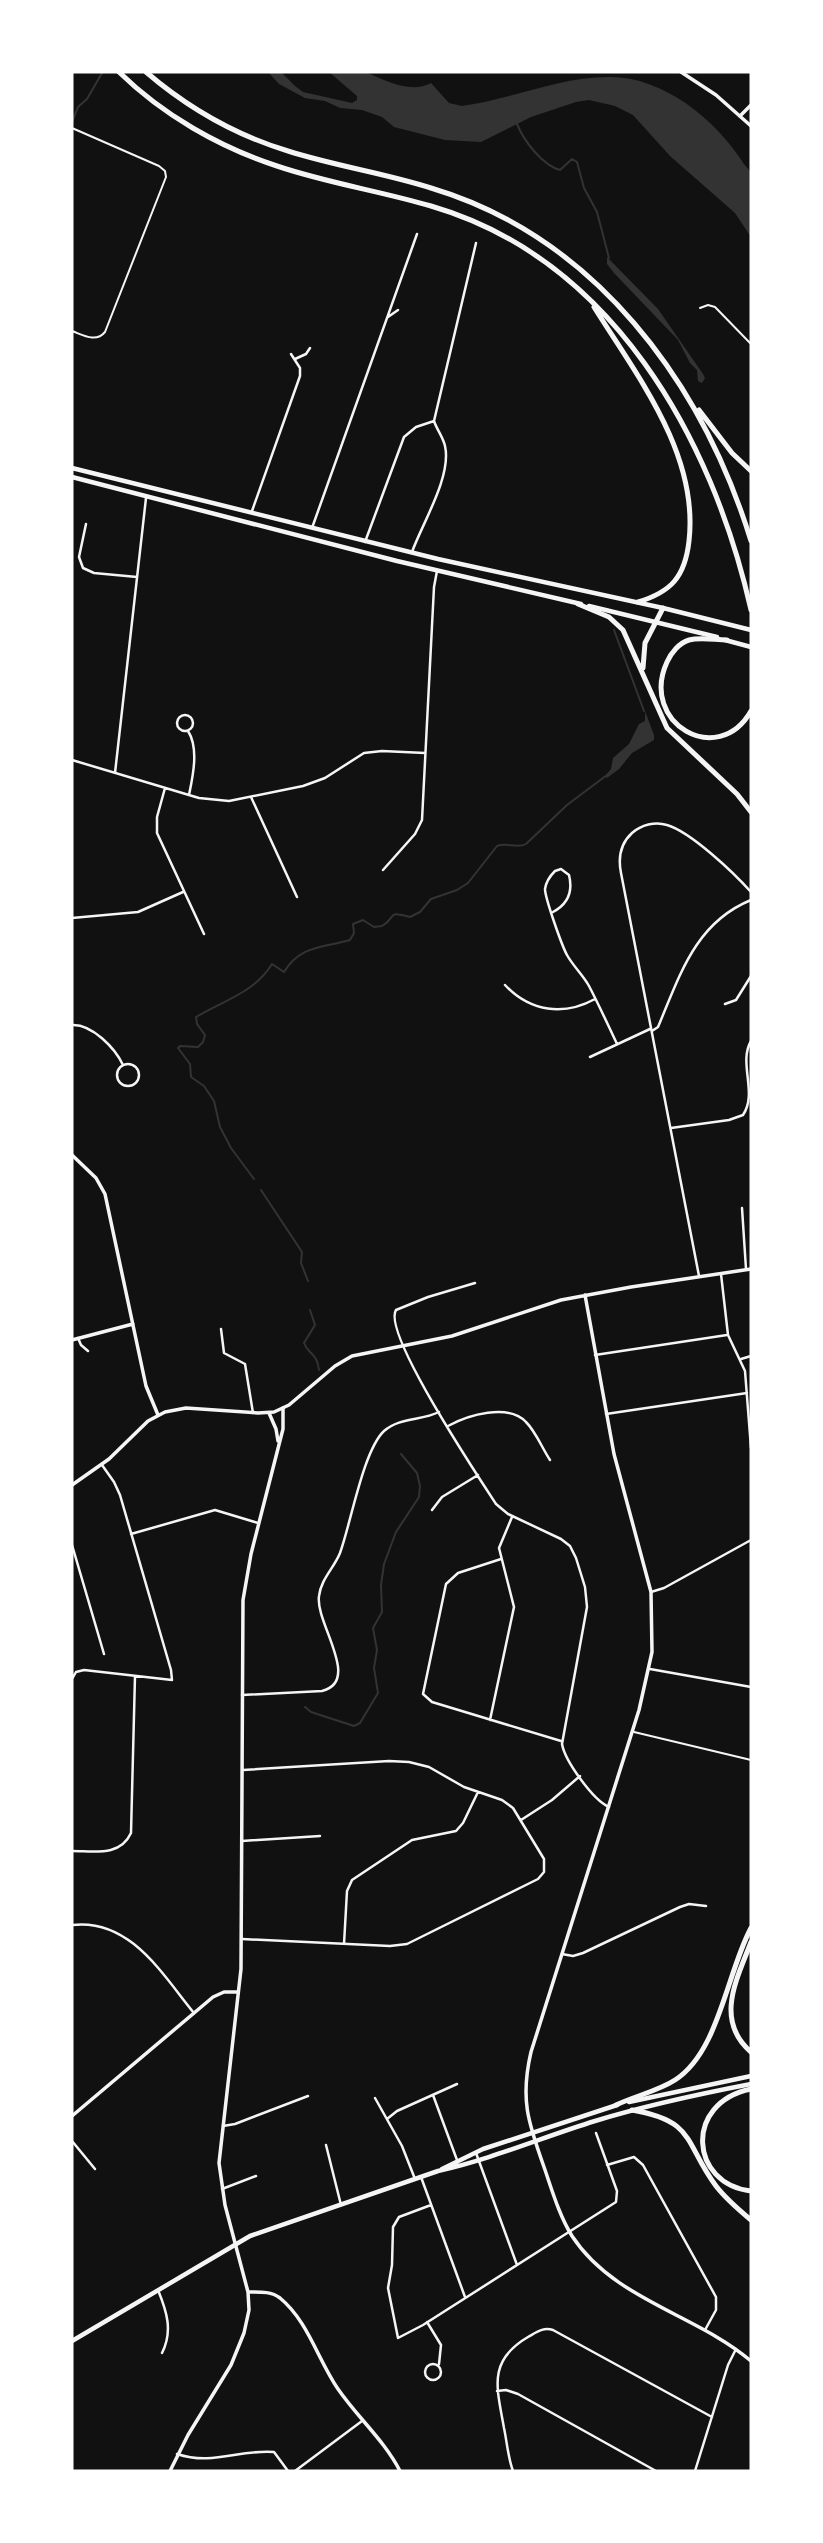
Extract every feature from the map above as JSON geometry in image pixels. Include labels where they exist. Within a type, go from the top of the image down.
[{"type":"highway","points":[[119,72],[170,113],[232,149],[279,167],[419,202],[466,218],[527,250],[559,272],[588,298],[642,359],[668,398],[692,441],[727,522],[751,610]]},
{"type":"highway","points":[[146,72],[196,109],[248,137],[305,156],[450,194],[488,209],[524,228],[573,262],[611,296],[649,341],[689,399],[732,453],[751,471]]},
{"type":"highway","points":[[588,298],[633,367],[660,416],[677,456],[688,502],[689,540],[680,573],[664,592],[638,602]]},
{"type":"highway","points":[[689,399],[722,461],[751,541]]},
{"type":"highway","points":[[578,604],[609,617],[619,625],[627,636],[657,711],[669,732],[734,791],[751,813]]},
{"type":"highway","points":[[643,671],[643,648],[663,608]]},
{"type":"highway","points":[[727,640],[691,640],[675,650],[667,661],[662,678],[663,704],[680,728],[704,737],[732,732],[751,711]]},
{"type":"highway","points":[[616,2105],[670,2083],[698,2058],[751,1928]]},
{"type":"highway","points":[[751,1942],[732,1993],[730,2010],[737,2035],[751,2052]]},
{"type":"highway","points":[[751,2086],[718,2103],[706,2121],[703,2140],[708,2160],[718,2176],[734,2187],[751,2191]]},
{"type":"highway","points":[[632,2110],[660,2116],[680,2128],[717,2187],[751,2220]]},
{"type":"main road","points":[[681,72],[716,95],[751,126]]},
{"type":"main road","points":[[740,116],[751,105]]},
{"type":"main road","points":[[72,468],[365,542],[638,602],[751,630]]},
{"type":"main road","points":[[72,477],[751,647]]},
{"type":"main road","points":[[72,1155],[96,1178],[105,1195],[146,1386],[158,1415]]},
{"type":"main road","points":[[72,1485],[102,1464],[145,1423],[158,1415],[186,1408],[269,1413],[283,1408],[345,1359],[360,1354],[452,1336],[540,1306],[585,1295],[749,1269]]},
{"type":"main road","points":[[585,1295],[606,1414],[651,1592],[653,1626],[650,1669],[527,2072],[525,2102],[535,2141],[569,2231],[590,2259],[607,2274],[705,2330],[751,2361]]},
{"type":"main road","points":[[72,1340],[133,1324]]},
{"type":"main road","points":[[170,2471],[177,2454],[231,2365],[246,2325],[248,2292],[222,2189],[219,2163],[239,1993],[242,1939],[243,1600],[258,1523],[284,1426],[283,1408]]},
{"type":"main road","points":[[269,1413],[276,1429],[278,1443]]},
{"type":"main road","points":[[72,2116],[219,1993],[239,1993]]},
{"type":"main road","points":[[438,2171],[476,2152],[616,2105],[751,2076]]},
{"type":"main road","points":[[72,2341],[254,2234],[438,2171],[632,2110],[751,2086]]},
{"type":"main road","points":[[248,2292],[272,2294],[285,2304],[315,2346],[337,2387],[391,2453],[400,2471]]},
{"type":"street","points":[[312,529],[417,234]]},
{"type":"street","points":[[412,553],[444,469],[445,445],[434,421],[476,243]]},
{"type":"street","points":[[388,317],[398,310]]},
{"type":"street","points":[[295,359],[306,354],[310,348]]},
{"type":"street","points":[[251,514],[300,376],[291,354]]},
{"type":"street","points":[[365,542],[404,436],[434,421]]},
{"type":"street","points":[[115,773],[147,497]]},
{"type":"street","points":[[86,524],[79,557],[83,568],[94,573],[137,577]]},
{"type":"street","points":[[383,870],[420,825],[437,570]]},
{"type":"street","points":[[182,715],[193,721],[188,731],[177,727],[177,721],[182,715]]},
{"type":"street","points":[[188,731],[194,751],[189,795]]},
{"type":"street","points":[[72,760],[220,802],[312,784],[364,753],[425,753]]},
{"type":"street","points":[[166,788],[157,817],[157,834],[204,934]]},
{"type":"street","points":[[251,797],[297,897]]},
{"type":"street","points":[[699,1276],[620,868],[620,853],[625,842],[644,826],[670,826],[716,859],[751,892]]},
{"type":"street","points":[[553,912],[564,905],[570,890],[570,877],[561,869],[553,873],[546,886],[546,896],[553,912],[555,926],[567,955],[586,981],[617,1044]]},
{"type":"street","points":[[72,918],[138,912],[184,892]]},
{"type":"street","points":[[590,1057],[658,1027],[692,951],[703,934],[730,909],[751,900]]},
{"type":"street","points":[[725,1004],[736,1000],[751,976]]},
{"type":"street","points":[[505,985],[522,1000],[550,1010],[570,1010],[596,999]]},
{"type":"street","points":[[72,1025],[82,1025],[94,1032],[123,1065]]},
{"type":"street","points":[[671,1128],[729,1120],[743,1115],[748,1102],[747,1055],[751,1041]]},
{"type":"street","points":[[123,1065],[134,1066],[138,1070],[138,1080],[134,1084],[123,1085],[118,1080],[118,1070],[123,1065]]},
{"type":"street","points":[[742,1208],[749,1269]]},
{"type":"street","points":[[721,1273],[729,1335],[746,1371],[751,1448]]},
{"type":"street","points":[[475,1283],[396,1310],[394,1318],[402,1346],[496,1504],[512,1516],[568,1543],[575,1555],[585,1587],[586,1615],[561,1741],[566,1756],[580,1776],[599,1801],[609,1807]]},
{"type":"street","points":[[221,1329],[224,1353],[245,1364],[253,1413]]},
{"type":"street","points":[[595,1355],[729,1335]]},
{"type":"street","points":[[78,1338],[88,1351]]},
{"type":"street","points":[[741,1359],[751,1356]]},
{"type":"street","points":[[606,1414],[747,1394]]},
{"type":"street","points":[[242,1695],[322,1691],[337,1681],[339,1666],[321,1615],[319,1593],[325,1577],[339,1555],[371,1451],[381,1434],[394,1425],[439,1412]]},
{"type":"street","points":[[448,1426],[460,1420],[497,1413],[514,1415],[529,1425],[550,1460]]},
{"type":"street","points":[[72,1679],[78,1671],[84,1670],[172,1680],[116,1486],[102,1464]]},
{"type":"street","points":[[432,1510],[442,1497],[478,1475]]},
{"type":"street","points":[[131,1534],[215,1510],[258,1523]]},
{"type":"street","points":[[490,1720],[514,1607],[501,1559],[500,1541],[512,1516]]},
{"type":"street","points":[[651,1592],[664,1588],[751,1540]]},
{"type":"street","points":[[72,1545],[104,1654]]},
{"type":"street","points":[[501,1559],[458,1573],[446,1584],[424,1696],[430,1701],[561,1741]]},
{"type":"street","points":[[650,1669],[751,1687]]},
{"type":"street","points":[[72,1850],[113,1851],[124,1844],[131,1833],[135,1676]]},
{"type":"street","points":[[242,1770],[404,1762],[434,1769],[461,1785],[507,1802],[544,1859],[545,1870],[540,1878],[407,1944],[390,1946],[242,1939]]},
{"type":"street","points":[[521,1820],[580,1776]]},
{"type":"street","points":[[344,1944],[347,1891],[352,1880],[412,1840],[456,1831],[463,1823],[478,1792]]},
{"type":"street","points":[[242,1841],[320,1836]]},
{"type":"street","points":[[562,1954],[583,1954],[683,1905],[706,1906]]},
{"type":"street","points":[[72,1925],[99,1926],[129,1939],[140,1948],[194,2013]]},
{"type":"street","points":[[387,2119],[397,2111],[457,2084]]},
{"type":"street","points":[[433,2095],[457,2160]]},
{"type":"street","points":[[223,2126],[235,2124],[308,2096]]},
{"type":"street","points":[[375,2098],[431,2205],[465,2297]]},
{"type":"street","points":[[431,2205],[402,2216],[393,2227],[392,2261],[387,2288],[398,2338],[428,2322],[615,2202],[617,2191],[596,2133]]},
{"type":"street","points":[[72,2141],[95,2169]]},
{"type":"street","points":[[326,2145],[341,2205]]},
{"type":"street","points":[[476,2152],[517,2264]]},
{"type":"street","points":[[607,2165],[634,2157],[643,2165],[716,2297],[716,2309],[705,2330]]},
{"type":"street","points":[[222,2189],[256,2176]]},
{"type":"street","points":[[158,2290],[169,2326],[162,2353]]},
{"type":"street","points":[[428,2322],[441,2345],[439,2377],[434,2380],[428,2378],[425,2372],[427,2366],[432,2363],[438,2365]]},
{"type":"street","points":[[513,2471],[497,2391],[498,2372],[506,2354],[519,2342],[540,2330],[549,2329],[712,2417]]},
{"type":"street","points":[[695,2471],[729,2361],[736,2349]]},
{"type":"street","points":[[497,2391],[506,2390],[518,2394],[656,2471]]},
{"type":"street","points":[[295,2471],[363,2420]]},
{"type":"street","points":[[177,2454],[198,2459],[214,2459],[274,2452],[288,2471]]},
{"type":"lane","points":[[72,128],[161,166],[166,175],[104,333],[94,338],[72,331]]},
{"type":"lane","points":[[701,308],[708,305],[715,307],[751,344]]},
{"type":"lane","points":[[633,1731],[751,1760]]},
{"type":"shaded area","points":[[354,70],[407,87],[431,83],[449,103],[462,106],[589,78],[628,79],[648,84],[685,102],[702,115],[750,172],[751,237],[735,213],[670,156],[633,115],[615,106],[589,100],[576,102],[531,117],[481,142],[445,140],[394,127],[382,117],[362,110],[340,108],[325,101],[305,98],[279,84],[268,72],[281,72],[303,92],[352,103],[357,100],[357,96],[329,72]]},
{"type":"shaded area","points":[[607,257],[658,309],[703,374],[705,378],[702,383],[698,381],[697,370],[690,363],[678,340],[614,273],[607,264]]},
{"type":"shaded area","points":[[645,711],[654,740],[632,753],[619,769],[607,778],[605,776],[611,769],[613,758],[629,744],[639,724],[645,721]]},
{"type":"waterway","points":[[72,122],[78,107],[87,99],[102,73]]},
{"type":"waterway","points":[[517,124],[534,152],[553,167],[560,170],[572,159],[577,162],[584,188],[597,212],[609,258]]},
{"type":"waterway","points":[[614,630],[644,711]]},
{"type":"waterway","points":[[254,1179],[231,1148],[220,1127],[214,1101],[204,1086],[191,1077],[190,1064],[178,1048],[198,1047],[203,1042],[205,1035],[197,1024],[196,1017],[247,989],[265,974],[272,964],[284,972],[290,963],[305,952],[350,940],[354,933],[353,924],[363,920],[374,927],[382,926],[394,914],[410,917],[420,912],[431,899],[468,883],[497,846],[526,844],[567,805],[607,775]]},
{"type":"waterway","points":[[261,1190],[302,1252],[301,1263],[308,1281]]},
{"type":"waterway","points":[[310,1310],[315,1325],[304,1343],[316,1360],[319,1370]]},
{"type":"waterway","points":[[305,1707],[311,1712],[354,1726],[360,1723],[378,1693],[374,1668],[377,1650],[373,1628],[382,1612],[381,1585],[384,1564],[396,1532],[419,1497],[417,1473],[401,1454]]}]
